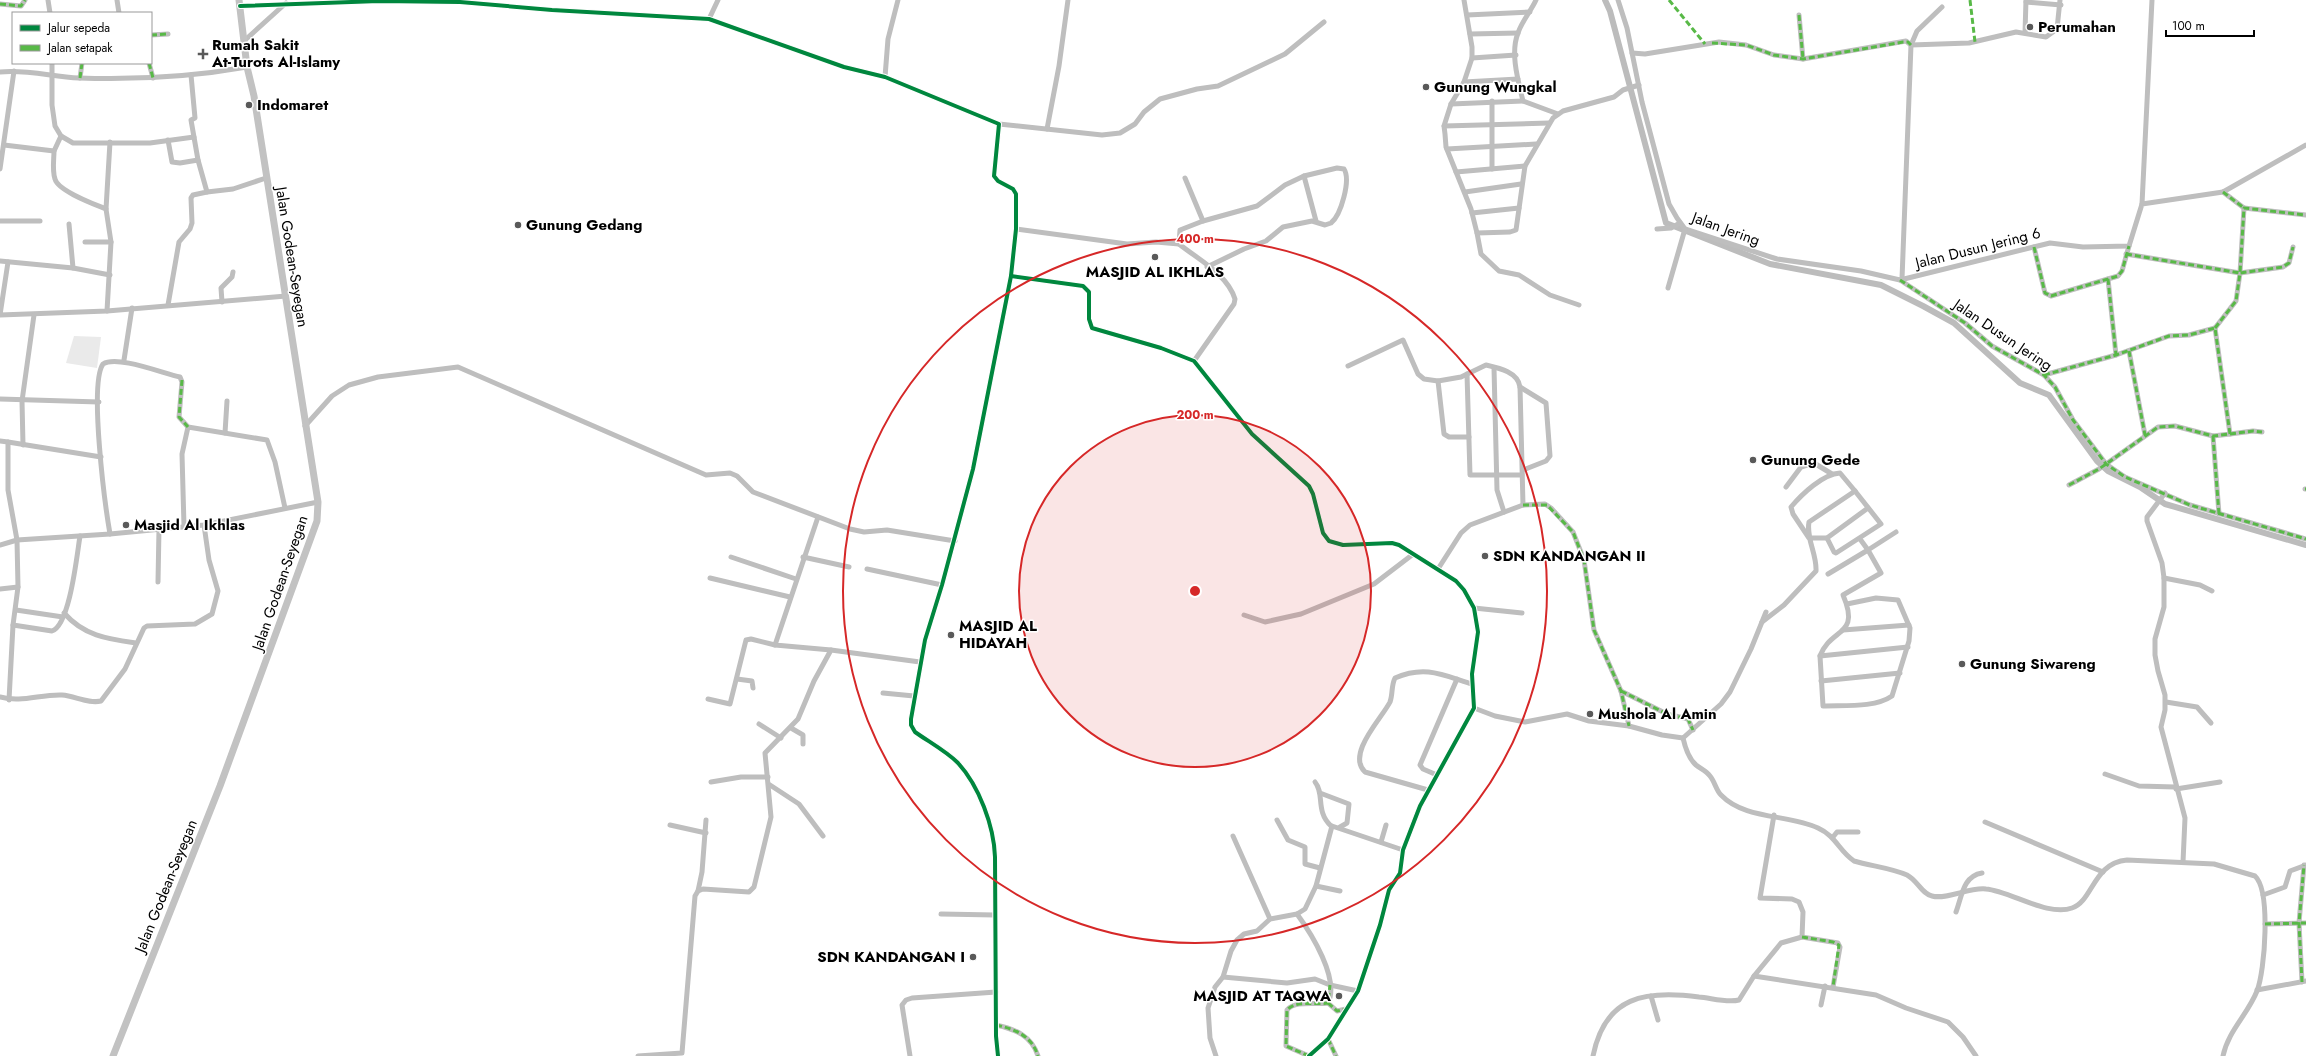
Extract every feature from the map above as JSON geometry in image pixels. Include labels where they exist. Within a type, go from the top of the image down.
[{"type":"main road","name":"Jalan Godean-Seyegan","points":[[113,1056],[220,786],[316,529],[318,502],[254,96],[247,67],[240,3]]},
{"type":"street","points":[[0,4],[21,6],[25,0]]},
{"type":"street","points":[[48,0],[50,12]]},
{"type":"street","points":[[117,0],[119,12]]},
{"type":"street","points":[[710,19],[718,0]]},
{"type":"street","points":[[885,78],[888,39],[898,0]]},
{"type":"street","points":[[1047,129],[1059,66],[1068,0]]},
{"type":"street","points":[[1464,0],[1470,34],[1472,58],[1464,82],[1451,104],[1444,126],[1447,149],[1465,192],[1482,254],[1499,271],[1519,275],[1550,295],[1579,305]]},
{"type":"street","points":[[1523,101],[1518,79],[1516,55],[1518,33],[1536,0]]},
{"type":"street","name":"Jalan Jering","points":[[1618,0],[1676,226],[1684,230],[1777,259],[1861,271],[1901,280]]},
{"type":"street","points":[[2034,247],[2043,286],[2049,296],[2118,276],[2122,272],[2126,254],[2142,204],[2152,0]]},
{"type":"street","points":[[1632,53],[1645,54],[1719,42],[1746,45],[1774,55],[1803,59],[1903,42],[1908,42],[1911,45],[1969,43],[2008,33],[2025,33],[2046,37],[2054,33],[2057,29],[2061,3],[2026,1],[2025,33]]},
{"type":"street","points":[[240,3],[460,2],[552,10],[710,19],[844,67],[885,78],[999,124],[1102,135],[1120,133],[1135,124],[1144,112],[1160,99],[1192,90],[1218,86],[1285,54],[1324,22]]},
{"type":"street","points":[[244,41],[286,3]]},
{"type":"street","points":[[1901,280],[1911,45],[1917,31],[1942,7]]},
{"type":"street","points":[[1467,15],[1530,12]]},
{"type":"street","points":[[1799,15],[1803,59]]},
{"type":"street","points":[[1470,34],[1518,33]]},
{"type":"street","points":[[152,35],[168,34]]},
{"type":"street","points":[[1472,58],[1516,55]]},
{"type":"street","points":[[52,64],[53,116],[55,126],[61,136],[73,144],[110,142],[138,143],[194,137]]},
{"type":"street","points":[[80,78],[82,64]]},
{"type":"street","points":[[149,64],[153,78]]},
{"type":"street","points":[[0,72],[14,71],[80,78],[153,78],[191,75],[247,67]]},
{"type":"street","points":[[0,169],[4,145],[3,133],[14,71]]},
{"type":"street","points":[[191,75],[195,118],[191,120],[198,160],[207,192]]},
{"type":"street","points":[[1464,82],[1518,79]]},
{"type":"street","points":[[1477,233],[1514,231],[1519,208],[1524,166],[1549,123],[1558,114],[1614,98],[1630,87],[1639,85]]},
{"type":"street","points":[[1451,104],[1523,101],[1558,114]]},
{"type":"street","points":[[1492,102],[1492,169]]},
{"type":"street","points":[[1444,126],[1549,123]]},
{"type":"street","points":[[998,1056],[996,1025],[995,850],[987,820],[973,785],[958,763],[913,729],[911,719],[920,662],[955,541],[973,469],[1011,276],[1016,229],[1016,194],[1013,189],[998,181],[994,176],[999,124]]},
{"type":"street","points":[[61,136],[54,151],[54,178],[57,183],[77,196],[106,209]]},
{"type":"street","points":[[168,140],[172,162],[180,164],[198,160]]},
{"type":"street","points":[[107,311],[111,242],[106,209],[110,142]]},
{"type":"street","points":[[1447,149],[1536,144]]},
{"type":"street","points":[[4,145],[54,151]]},
{"type":"street","points":[[2142,204],[2223,192],[2306,145]]},
{"type":"street","points":[[1456,172],[1524,166]]},
{"type":"street","points":[[1180,244],[1180,230],[1204,221],[1257,206],[1285,185],[1304,176],[1340,168],[1346,172],[1344,191],[1336,218],[1331,223],[1325,225],[1316,221],[1283,227],[1266,241],[1244,249],[1208,267]]},
{"type":"street","points":[[1304,176],[1316,221]]},
{"type":"street","points":[[168,305],[179,242],[192,223],[191,198],[193,195],[233,189],[266,178]]},
{"type":"street","points":[[1185,178],[1204,221]]},
{"type":"street","points":[[1465,192],[1521,184]]},
{"type":"street","points":[[2223,192],[2244,208],[2306,215]]},
{"type":"street","points":[[1472,213],[1519,208]]},
{"type":"street","points":[[2044,375],[2129,351],[2169,336],[2189,335],[2215,328],[2236,301],[2240,273],[2244,208]]},
{"type":"street","points":[[0,221],[40,221]]},
{"type":"street","points":[[69,224],[73,268]]},
{"type":"street","points":[[1657,229],[1676,226]]},
{"type":"street","points":[[1016,229],[1127,244],[1156,242],[1180,244],[1226,280],[1235,299],[1234,304],[1194,361]]},
{"type":"street","points":[[1668,288],[1684,230]]},
{"type":"street","points":[[85,242],[111,242]]},
{"type":"street","name":"Jalan Dusun Jering 6","points":[[1901,280],[2050,243],[2083,247],[2129,246]]},
{"type":"street","points":[[2126,254],[2240,273],[2285,266],[2289,263],[2293,247]]},
{"type":"street","points":[[0,261],[73,268],[110,275]]},
{"type":"street","points":[[8,262],[0,315],[34,316],[286,296]]},
{"type":"street","points":[[222,302],[221,288],[232,278],[233,272]]},
{"type":"street","points":[[1011,276],[1082,286],[1089,292],[1090,323],[1095,330],[1149,344],[1194,361],[1252,434],[1309,486],[1323,533],[1329,541],[1343,545],[1392,543],[1399,545],[1412,555],[1447,574],[1464,590],[1474,608],[1478,632],[1472,684],[1474,708],[1428,790],[1403,850],[1400,873],[1389,890],[1380,925],[1358,991],[1328,1039],[1309,1056],[1286,1046],[1287,1010],[1291,1006],[1328,1003],[1337,1011],[1346,1009]]},
{"type":"street","points":[[2108,279],[2116,355]]},
{"type":"street","name":"Jalan Dusun Jering","points":[[1901,280],[1965,323],[1992,346],[2044,375],[2055,388],[2072,420],[2104,466],[2125,477],[2190,505],[2306,539]]},
{"type":"street","points":[[124,360],[132,308]]},
{"type":"street","points":[[22,445],[22,401],[34,316]]},
{"type":"street","points":[[2215,328],[2230,434]]},
{"type":"street","points":[[1348,366],[1403,340],[1420,376],[1430,381],[1438,381],[1467,374],[1482,366],[1513,374],[1518,379],[1520,387],[1523,505]]},
{"type":"street","points":[[2129,351],[2145,434]]},
{"type":"street","points":[[110,534],[102,484],[98,402],[101,366],[106,362],[124,360],[139,367],[181,378],[179,417],[188,426],[225,434],[267,440],[275,462],[285,508]]},
{"type":"street","points":[[305,426],[332,396],[349,385],[378,377],[458,367],[706,475],[730,473],[737,476],[753,492],[857,531],[887,530],[955,541]]},
{"type":"street","points":[[1494,368],[1496,476],[1498,495],[1504,512]]},
{"type":"street","points":[[1467,374],[1470,475],[1496,476],[1523,473],[1546,461],[1550,456],[1546,403],[1520,387]]},
{"type":"street","points":[[1438,381],[1444,434],[1449,437],[1469,436]]},
{"type":"street","points":[[0,399],[22,401],[98,402]]},
{"type":"street","points":[[225,434],[227,401]]},
{"type":"street","points":[[2069,485],[2104,466],[2145,434],[2158,427],[2168,425],[2213,436],[2253,430],[2262,432]]},
{"type":"street","points":[[184,526],[182,454],[188,426]]},
{"type":"street","points":[[2213,436],[2219,514]]},
{"type":"street","points":[[0,441],[101,457]]},
{"type":"street","points":[[8,442],[8,490],[17,540],[18,587],[13,625],[9,700]]},
{"type":"street","points":[[1786,487],[1801,467],[1814,462],[1832,474]]},
{"type":"street","points":[[1762,622],[1784,605],[1816,571],[1817,561],[1809,538],[1793,514],[1791,507],[1797,500],[1832,474],[1840,473],[1881,524],[1860,539],[1836,553],[1834,552],[1827,538]]},
{"type":"street","points":[[1809,538],[1808,522],[1855,491]]},
{"type":"street","points":[[2165,493],[2147,517],[2147,525],[2162,563],[2164,578],[2164,607],[2155,639],[2155,648],[2158,671],[2166,702],[2161,727],[2185,818],[2183,862]]},
{"type":"street","points":[[0,545],[17,540],[110,534],[204,525],[318,502]]},
{"type":"street","points":[[1438,569],[1458,536],[1467,526],[1523,505],[1547,505],[1575,536],[1586,565],[1594,630],[1621,691],[1629,726]]},
{"type":"street","points":[[1809,538],[1827,538],[1868,508]]},
{"type":"street","points":[[775,645],[803,557],[818,517]]},
{"type":"street","points":[[0,697],[9,700],[54,695],[94,702],[101,701],[125,669],[141,632],[147,626],[195,624],[212,614],[218,591],[210,560],[204,525]]},
{"type":"street","points":[[158,582],[159,529]]},
{"type":"street","points":[[1828,574],[1896,532]]},
{"type":"street","points":[[13,625],[52,630],[59,626],[69,600],[80,536]]},
{"type":"street","points":[[1847,604],[1876,598],[1898,600],[1909,625],[1908,647],[1892,696],[1887,700],[1874,703],[1823,706],[1820,656],[1823,649],[1843,630],[1849,622],[1847,604],[1843,595],[1881,573],[1860,539]]},
{"type":"street","points":[[1244,615],[1265,622],[1300,614],[1374,584],[1412,555]]},
{"type":"street","points":[[731,557],[796,579]]},
{"type":"street","points":[[803,557],[849,567]]},
{"type":"street","points":[[867,569],[942,585]]},
{"type":"street","points":[[710,578],[790,597]]},
{"type":"street","points":[[2164,578],[2200,585],[2212,591]]},
{"type":"street","points":[[0,589],[18,587]]},
{"type":"street","points":[[1474,608],[1522,613]]},
{"type":"street","points":[[16,610],[63,615],[76,626],[90,634],[136,643]]},
{"type":"street","points":[[1474,708],[1495,716],[1526,722],[1567,714],[1589,721],[1629,726],[1662,735],[1683,738],[1721,704],[1730,692],[1766,612]]},
{"type":"street","points":[[1843,630],[1909,625]]},
{"type":"street","points":[[708,699],[730,704],[746,640],[751,639],[775,645],[831,650],[920,662]]},
{"type":"street","points":[[1820,656],[1908,647]]},
{"type":"street","points":[[698,891],[709,889],[749,892],[753,889],[769,830],[771,817],[770,785],[766,753],[791,728],[801,714],[814,681],[831,650]]},
{"type":"street","points":[[1428,790],[1365,772],[1360,762],[1361,749],[1377,718],[1390,701],[1392,685],[1395,678],[1412,673],[1437,672],[1472,684]]},
{"type":"street","points":[[1821,681],[1900,673]]},
{"type":"street","points":[[737,679],[752,681],[753,688]]},
{"type":"street","points":[[1437,775],[1423,769],[1420,765],[1458,679]]},
{"type":"street","points":[[1621,691],[1667,714],[1688,719],[1692,724],[1693,730]]},
{"type":"street","points":[[883,693],[914,696]]},
{"type":"street","points":[[2166,702],[2198,707],[2211,723]]},
{"type":"street","points":[[759,724],[781,738]]},
{"type":"street","points":[[791,728],[803,735],[803,744]]},
{"type":"street","points":[[1683,738],[1692,762],[1710,777],[1721,795],[1748,810],[1818,828],[1833,837],[1848,857],[1854,861],[1906,875],[1930,896],[1940,897],[1962,891],[1986,889],[2037,905],[2064,910],[2079,904],[2107,867],[2120,861],[2214,864],[2243,871],[2258,879],[2263,895],[2265,924],[2258,990],[2252,1002],[2228,1038],[2222,1056]]},
{"type":"street","points":[[2105,774],[2139,786],[2176,788],[2220,782]]},
{"type":"street","points":[[711,782],[741,777],[768,777]]},
{"type":"street","points":[[1216,1056],[1210,1038],[1208,1008],[1216,987],[1223,977],[1231,951],[1244,934],[1257,931],[1270,919],[1298,914],[1305,908],[1316,886],[1331,826],[1322,812],[1319,800],[1320,793],[1315,782]]},
{"type":"street","points":[[770,785],[799,804],[824,836]]},
{"type":"street","points":[[1320,793],[1349,804],[1347,823],[1340,827]]},
{"type":"street","points":[[1774,816],[1760,898],[1799,902],[1803,912],[1802,937]]},
{"type":"street","points":[[638,1056],[682,1053],[686,1023],[694,900],[698,891],[702,872],[706,820]]},
{"type":"street","points":[[1277,820],[1288,840],[1305,847],[1305,864],[1320,868]]},
{"type":"street","points":[[1985,822],[2103,872]]},
{"type":"street","points":[[670,825],[706,833]]},
{"type":"street","points":[[1331,826],[1333,825],[1340,827],[1403,850]]},
{"type":"street","points":[[1381,842],[1386,825]]},
{"type":"street","points":[[1833,837],[1837,832],[1858,832]]},
{"type":"street","points":[[1233,836],[1270,919]]},
{"type":"street","points":[[2258,990],[2304,981],[2299,923],[2305,865],[2290,871],[2285,887],[2263,895]]},
{"type":"street","points":[[1956,912],[1962,891],[1972,876],[1982,873]]},
{"type":"street","points":[[1316,886],[1340,891]]},
{"type":"street","points":[[941,914],[995,915]]},
{"type":"street","points":[[1298,914],[1321,950],[1330,985],[1328,1003]]},
{"type":"street","points":[[2265,924],[2306,923]]},
{"type":"street","points":[[1594,1056],[1601,1028],[1615,1010],[1629,1002],[1651,996],[1678,994],[1736,1001],[1741,998],[1754,976],[1781,943],[1802,937],[1833,942],[1839,945],[1833,987]]},
{"type":"street","points":[[1754,976],[1876,994],[1906,1008],[1948,1022],[1963,1037],[1976,1056]]},
{"type":"street","points":[[1223,977],[1287,983],[1315,979],[1330,985],[1358,991]]},
{"type":"street","points":[[1821,1006],[1825,986]]},
{"type":"street","points":[[910,1056],[902,1005],[906,1000],[912,998],[996,992]]},
{"type":"street","points":[[1651,996],[1658,1020]]},
{"type":"street","points":[[996,1025],[1009,1028],[1024,1036],[1036,1048],[1038,1056]]},
{"type":"street","points":[[1328,1039],[1336,1056]]},
{"type":"shaded area","points":[[74,336],[101,337],[97,368],[66,363]]},
{"type":"waterway","points":[[1605,0],[1610,11],[1666,223],[1770,264],[1881,285],[1923,306],[1954,323],[2020,383],[2049,395],[2097,461],[2108,471],[2140,487],[2165,504],[2306,545]]},
{"type":"marked path","points":[[0,4],[21,6],[25,0]]},
{"type":"marked path","points":[[1669,0],[1705,44]]},
{"type":"marked path","points":[[1970,0],[1975,42]]},
{"type":"marked path","points":[[1799,15],[1803,59]]},
{"type":"marked path","points":[[152,35],[168,34]]},
{"type":"marked path","points":[[1712,43],[1746,45],[1774,55],[1803,59],[1903,42],[1908,42],[1911,45]]},
{"type":"marked path","points":[[80,78],[82,64]]},
{"type":"marked path","points":[[149,64],[153,78]]},
{"type":"marked path","points":[[2223,192],[2244,208]]},
{"type":"marked path","points":[[2126,254],[2240,273],[2244,208],[2306,215]]},
{"type":"marked path","points":[[2034,247],[2045,293],[2051,296],[2118,276],[2122,271],[2129,246]]},
{"type":"marked path","points":[[2215,328],[2236,301],[2240,273],[2283,267],[2289,263],[2293,247]]},
{"type":"marked path","points":[[2108,279],[2116,355]]},
{"type":"marked path","points":[[1900,280],[1965,323],[1992,346],[2044,375],[2055,387],[2073,420],[2106,464],[2125,477],[2190,505],[2306,539]]},
{"type":"marked path","points":[[2044,375],[2116,355],[2169,336],[2189,335],[2215,328],[2230,434],[2213,436],[2175,426],[2158,427],[2099,469],[2069,485]]},
{"type":"marked path","points":[[2129,351],[2145,435]]},
{"type":"marked path","points":[[182,380],[179,417],[188,427]]},
{"type":"marked path","points":[[2230,434],[2253,431],[2262,432]]},
{"type":"marked path","points":[[2213,436],[2219,514]]},
{"type":"marked path","points":[[1523,505],[1547,505],[1573,532],[1584,560],[1594,630],[1621,691],[1629,726]]},
{"type":"marked path","points":[[1621,691],[1667,714],[1688,719],[1693,730]]},
{"type":"marked path","points":[[2302,982],[2299,923],[2304,865]]},
{"type":"marked path","points":[[2265,924],[2306,923]]},
{"type":"marked path","points":[[1802,937],[1833,942],[1839,945],[1833,987]]},
{"type":"marked path","points":[[1309,1056],[1286,1046],[1287,1010],[1300,1004],[1328,1003],[1330,985]]},
{"type":"marked path","points":[[1328,1003],[1337,1011],[1346,1009]]},
{"type":"marked path","points":[[996,1025],[1022,1034],[1032,1043],[1038,1056]]},
{"type":"marked path","points":[[1328,1039],[1336,1056]]},
{"type":"cycle path","points":[[240,6],[379,1],[460,2],[552,10],[709,19],[844,67],[885,77],[999,124],[994,176],[998,181],[1013,189],[1016,194],[1016,229],[1011,276],[973,469],[942,585],[925,640],[911,719],[911,725],[915,732],[948,754],[966,772],[979,795],[992,832],[995,857],[996,1036],[998,1056]]},
{"type":"cycle path","points":[[1011,276],[1083,286],[1089,292],[1089,319],[1092,328],[1161,348],[1194,361],[1252,434],[1309,486],[1313,494],[1323,533],[1329,541],[1343,545],[1392,543],[1399,545],[1456,581],[1464,590],[1474,608],[1478,632],[1472,674],[1474,708],[1420,806],[1403,850],[1400,873],[1389,890],[1380,925],[1358,991],[1328,1039],[1309,1056]]},
{"type":"place","name":"Perumahan","points":[[2030,27]]},
{"type":"place","name":"Rumah Sakit At-Turots Al-Islamy","points":[[203,54]]},
{"type":"place","name":"Gunung Wungkal","points":[[1426,87]]},
{"type":"place","name":"Indomaret","points":[[249,105]]},
{"type":"place","name":"Gunung Gedang","points":[[518,225]]},
{"type":"place","name":"MASJID AL IKHLAS","points":[[1155,257]]},
{"type":"place","name":"Gunung Gede","points":[[1753,460]]},
{"type":"place","name":"Masjid Al Ikhlas","points":[[126,525]]},
{"type":"place","name":"SDN KANDANGAN II","points":[[1485,556]]},
{"type":"place","name":"MASJID AL HIDAYAH","points":[[951,635]]},
{"type":"place","name":"Gunung Siwareng","points":[[1962,664]]},
{"type":"place","name":"Mushola Al Amin","points":[[1590,714]]},
{"type":"place","name":"SDN KANDANGAN I","points":[[973,957]]},
{"type":"place","name":"MASJID AT TAQWA","points":[[1339,996]]}]
